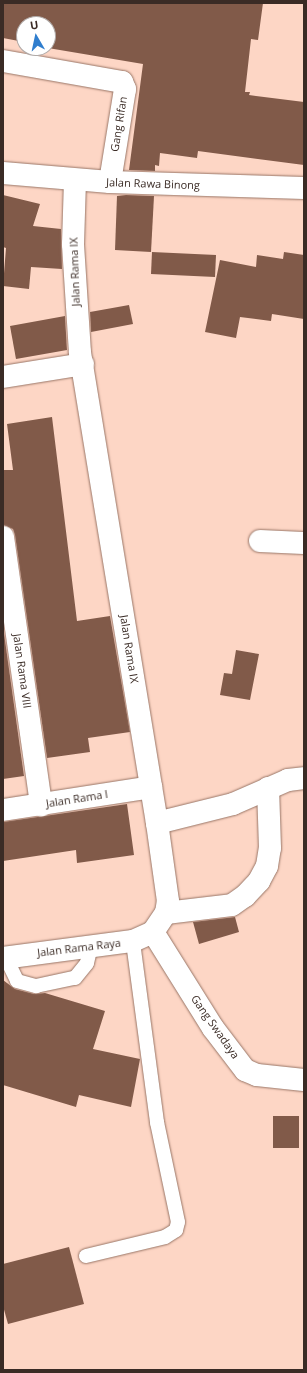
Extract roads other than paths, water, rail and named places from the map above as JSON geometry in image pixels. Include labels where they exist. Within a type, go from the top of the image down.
[{"type":"street","name":"Gang Rifan","points":[[3,61],[122,82],[125,89],[110,182]]},
{"type":"street","name":"Jalan Rawa Binong","points":[[3,173],[110,182],[304,188]]},
{"type":"street","name":"Jalan Rama IX","points":[[75,180],[74,267],[82,364],[158,823],[168,901],[166,913]]},
{"type":"street","points":[[3,377],[82,364]]},
{"type":"street","name":"Jalan Rama VIII","points":[[3,537],[41,805]]},
{"type":"street","points":[[260,541],[304,544]]},
{"type":"street","points":[[158,823],[233,804],[288,780],[304,778]]},
{"type":"street","name":"Jalan Rama I","points":[[3,810],[151,787]]},
{"type":"street","points":[[153,932],[166,913],[232,904],[245,896],[260,881],[267,866],[270,848],[268,788]]},
{"type":"street","name":"Jalan Rama Raya","points":[[4,958],[134,941],[153,932]]},
{"type":"street","name":"Gang Swadaya","points":[[153,932],[213,1028],[245,1070],[257,1075],[304,1080]]},
{"type":"lane","points":[[86,1256],[156,1240],[176,1230],[178,1222],[157,1122],[134,941]]},
{"type":"lane","points":[[4,958],[17,981],[36,986],[75,978],[87,963],[91,946]]}]
